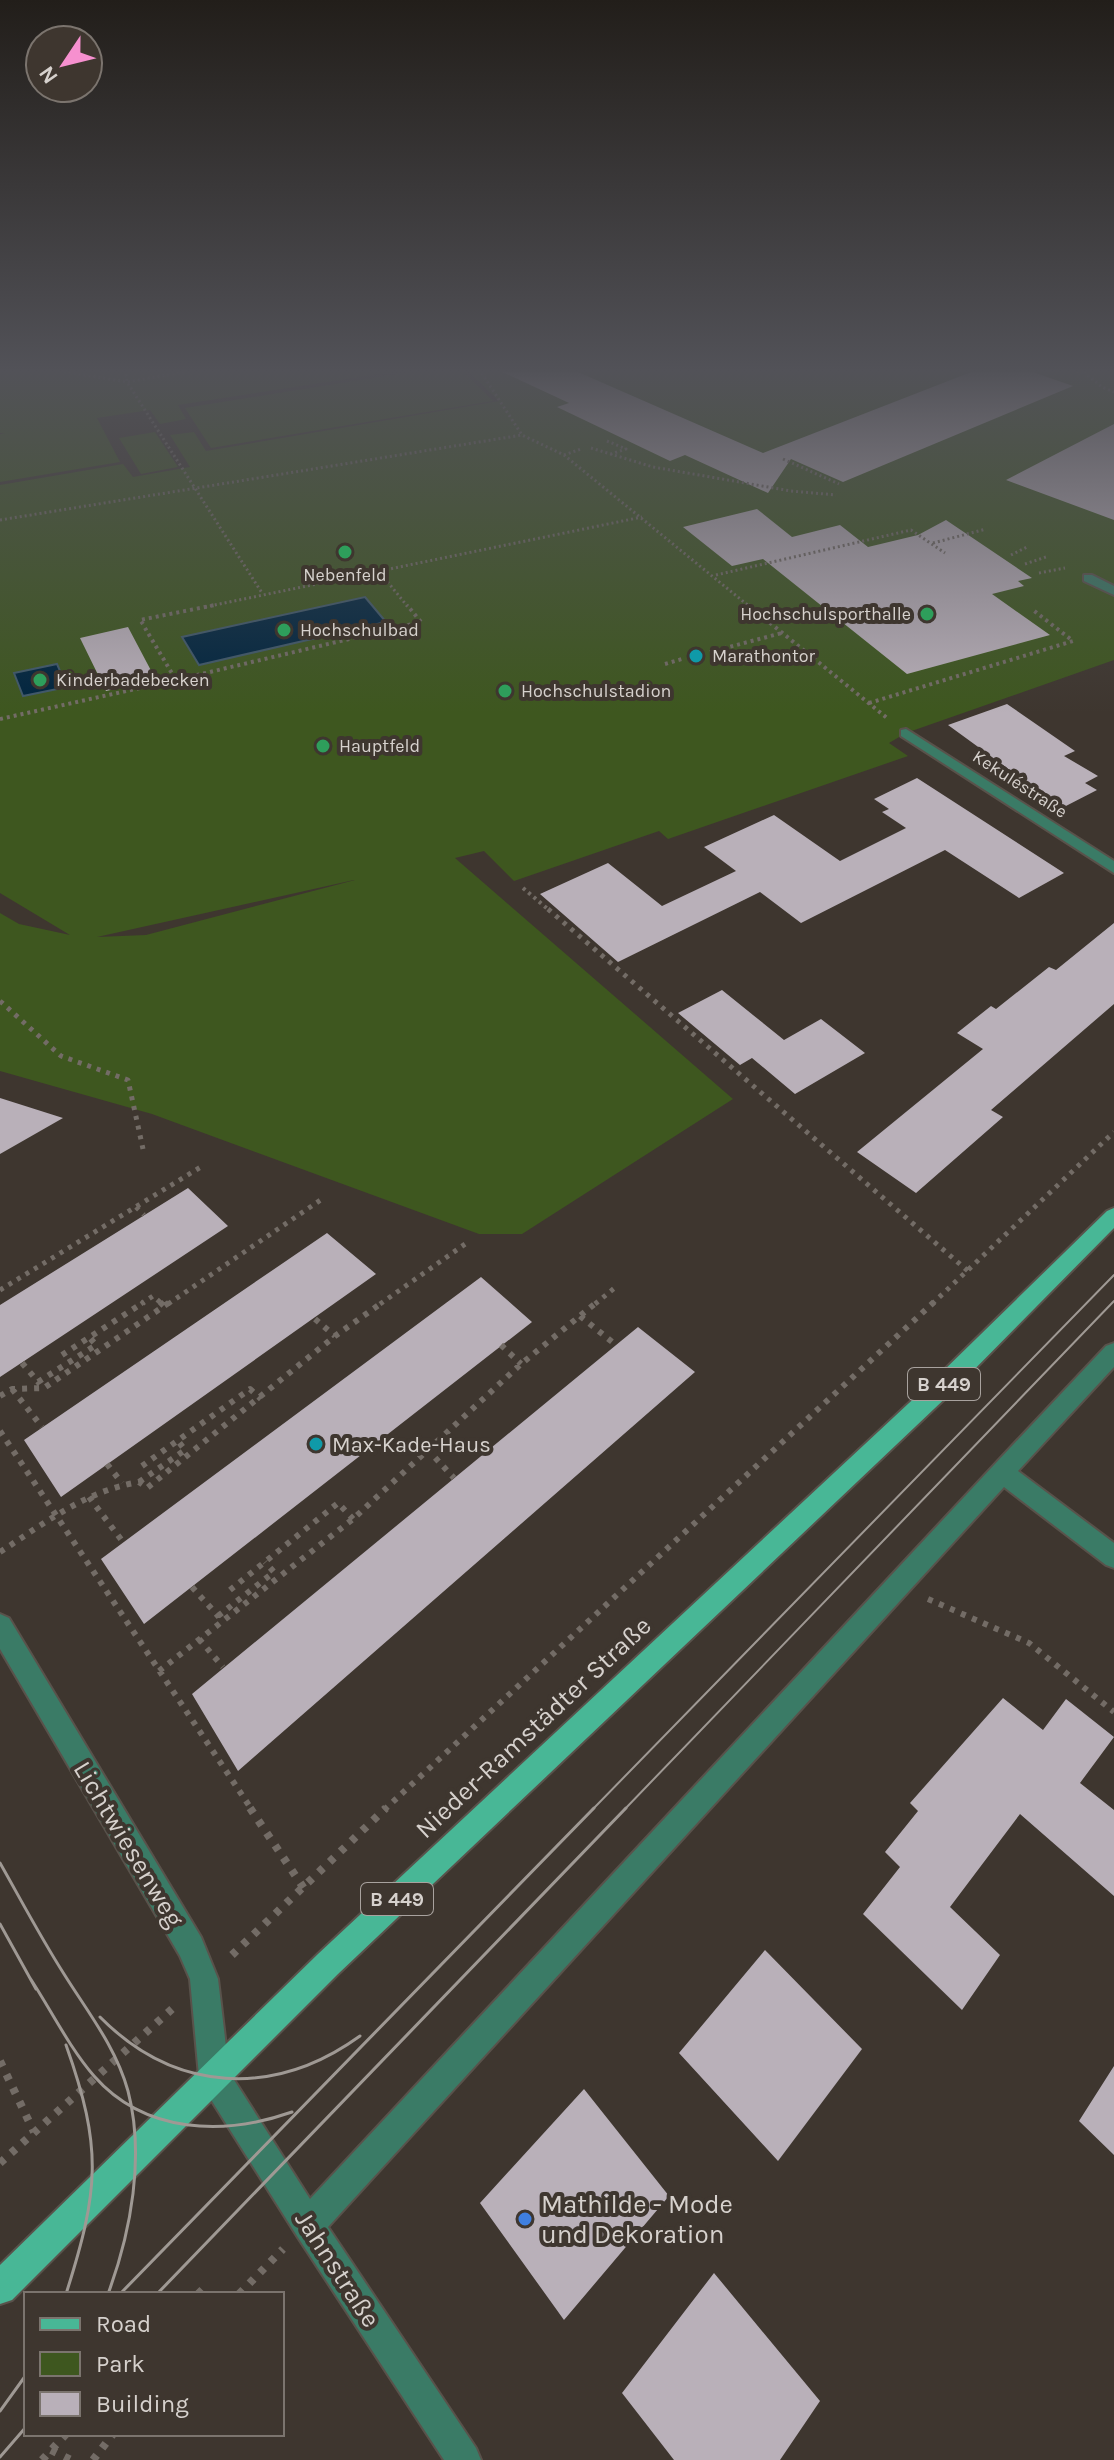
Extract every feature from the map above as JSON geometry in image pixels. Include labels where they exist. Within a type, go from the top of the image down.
[{"type":"main road","name":"Nieder-Ramstädter Straße","points":[[0,2288],[362,1931],[946,1383],[1114,1216]]},
{"type":"street","points":[[1088,578],[1114,591]]},
{"type":"street","name":"Kekuléstraße","points":[[906,733],[1114,868]]},
{"type":"street","points":[[308,2225],[1114,1352]]},
{"type":"street","points":[[1002,1472],[1114,1557]]},
{"type":"street","name":"Lichtwiesenweg","points":[[0,1626],[191,1947],[204,1979],[214,2076]]},
{"type":"street","name":"Jahnstraße","points":[[214,2076],[308,2225],[464,2460]]},
{"type":"path","points":[[190,484],[262,593]]},
{"type":"path","points":[[0,520],[212,484]]},
{"type":"path","points":[[600,484],[906,733]]},
{"type":"path","points":[[748,484],[785,492],[836,495]]},
{"type":"path","points":[[176,680],[140,620],[642,517]]},
{"type":"path","points":[[931,543],[986,529]]},
{"type":"path","points":[[715,575],[911,530],[945,553]]},
{"type":"path","points":[[1013,554],[1025,548]]},
{"type":"path","points":[[1027,563],[1046,557]]},
{"type":"path","points":[[1039,573],[1060,569]]},
{"type":"path","points":[[0,719],[421,622],[378,570]]},
{"type":"path","points":[[868,703],[1073,641],[1033,610]]},
{"type":"path","points":[[710,652],[783,633]]},
{"type":"path","points":[[665,664],[682,659]]},
{"type":"path","points":[[523,888],[968,1271]]},
{"type":"path","points":[[0,1001],[61,1056],[128,1080],[143,1149]]},
{"type":"path","points":[[232,1955],[1114,1132]]},
{"type":"path","points":[[0,1290],[204,1165]]},
{"type":"path","points":[[0,1396],[12,1389],[44,1388],[322,1199]]},
{"type":"path","points":[[136,1207],[144,1215]]},
{"type":"path","points":[[139,1482],[147,1488],[261,1399],[335,1336],[468,1242]]},
{"type":"path","points":[[220,1618],[353,1519],[521,1364],[617,1286]]},
{"type":"path","points":[[62,1355],[153,1296],[164,1306]]},
{"type":"path","points":[[580,1316],[616,1345]]},
{"type":"path","points":[[315,1319],[335,1336]]},
{"type":"path","points":[[38,1382],[96,1345],[89,1337]]},
{"type":"path","points":[[501,1345],[521,1364]]},
{"type":"path","points":[[22,1363],[44,1388]]},
{"type":"path","points":[[12,1389],[42,1427]]},
{"type":"path","points":[[142,1466],[250,1389],[261,1399]]},
{"type":"path","points":[[0,1431],[304,1889]]},
{"type":"path","points":[[0,1552],[89,1497],[122,1483],[139,1482],[185,1450],[178,1441]]},
{"type":"path","points":[[427,1449],[454,1478]]},
{"type":"path","points":[[107,1464],[122,1483]]},
{"type":"path","points":[[89,1497],[123,1542]]},
{"type":"path","points":[[230,1590],[338,1503],[353,1519]]},
{"type":"path","points":[[159,1671],[274,1572],[265,1562]]},
{"type":"path","points":[[897,1586],[1029,1643],[1114,1712]]},
{"type":"path","points":[[192,1587],[220,1618]]},
{"type":"path","points":[[199,1639],[223,1667]]},
{"type":"path","points":[[0,2163],[182,1999]]},
{"type":"path","points":[[0,2061],[34,2132]]},
{"type":"path","points":[[241,2292],[308,2225]]},
{"type":"path","points":[[42,2460],[64,2436]]},
{"type":"path","points":[[93,2460],[111,2436]]},
{"type":"path","points":[[51,2450],[71,2460]]},
{"type":"green space","name":"Hochschulstadion","points":[[1114,484],[1114,660],[906,733],[889,743],[908,756],[668,839],[659,831],[514,881],[484,851],[455,858],[733,1099],[522,1234],[479,1234],[152,1114],[0,1071],[0,913],[19,924],[70,935],[0,893],[0,485]],"holes":[[[355,880],[146,935],[97,937]]]},
{"type":"water","name":"Hochschulbad","points":[[365,597],[386,622],[199,665],[182,637]]},
{"type":"water","name":"Kinderbadebecken","points":[[57,664],[67,687],[23,696],[14,673]]},
{"type":"building","points":[[748,484],[774,484],[768,493]]},
{"type":"building","points":[[1016,484],[1114,484],[1114,520]]},
{"type":"building","name":"Hochschulsporthalle","points":[[757,509],[792,537],[840,525],[868,547],[918,535],[946,520],[1032,578],[1018,581],[1024,586],[992,594],[1050,635],[907,674],[763,559],[732,566],[683,527]]},
{"type":"building","points":[[128,627],[156,680],[106,691],[80,638]]},
{"type":"building","points":[[1007,704],[1075,751],[1064,756],[1098,776],[1085,783],[1097,790],[1062,808],[948,725]]},
{"type":"building","points":[[917,778],[1064,873],[1019,898],[945,850],[801,923],[760,892],[618,962],[540,894],[608,863],[662,906],[736,871],[704,847],[774,815],[840,861],[906,828],[882,812],[889,809],[874,799]]},
{"type":"building","points":[[1114,923],[1114,1004],[991,1110],[1003,1117],[916,1193],[857,1152],[983,1049],[957,1033],[991,1006],[996,1009],[1049,967],[1056,970]]},
{"type":"building","points":[[722,990],[784,1040],[821,1019],[865,1053],[795,1094],[752,1058],[740,1065],[678,1013]]},
{"type":"building","points":[[0,1098],[63,1118],[0,1154]]},
{"type":"building","points":[[188,1188],[228,1226],[0,1377],[0,1305]]},
{"type":"building","points":[[327,1233],[376,1274],[61,1497],[24,1440]]},
{"type":"building","name":"Max-Kade-Haus","points":[[481,1277],[532,1322],[144,1624],[101,1559]]},
{"type":"building","points":[[638,1327],[695,1372],[238,1771],[192,1694]]},
{"type":"building","points":[[1003,1698],[1043,1730],[1066,1699],[1114,1737],[1080,1783],[1114,1810],[1114,1896],[1020,1814],[950,1907],[1000,1955],[962,2010],[863,1914],[900,1867],[885,1852],[918,1811],[910,1803]]},
{"type":"building","points":[[765,1950],[862,2049],[778,2161],[679,2053]]},
{"type":"building","points":[[1114,2066],[1114,2155],[1079,2121]]},
{"type":"building","points":[[584,2089],[669,2196],[564,2320],[480,2203]]},
{"type":"building","points":[[714,2273],[820,2401],[780,2460],[674,2460],[622,2393]]},
{"type":"tram line","points":[[592,1810],[1114,1275]]},
{"type":"tram line","points":[[624,1810],[1114,1301]]},
{"type":"tram line","points":[[122,2292],[594,1808]]},
{"type":"tram line","points":[[159,2292],[626,1808]]},
{"type":"tram line","points":[[0,1863],[47,1947],[109,2044],[123,2075],[131,2105]]},
{"type":"tram line","points":[[0,1924],[36,1989]]},
{"type":"tram line","points":[[30,1978],[85,2065],[114,2095],[131,2105]]},
{"type":"tram line","points":[[100,2017],[129,2042],[160,2061],[193,2073],[226,2078],[260,2077],[294,2070],[327,2056],[360,2036]]},
{"type":"tram line","points":[[66,2045],[86,2113],[92,2170],[85,2226],[67,2292]]},
{"type":"tram line","points":[[109,2292],[123,2245],[133,2194],[135,2141],[131,2105]]},
{"type":"tram line","points":[[131,2105],[161,2119],[187,2125],[240,2125],[292,2112]]},
{"type":"tram line","points":[[0,2411],[24,2378]]},
{"type":"tram line","points":[[0,2457],[24,2429]]},
{"type":"place","name":"Nebenfeld","points":[[345,552]]},
{"type":"place","name":"Hochschulsporthalle","points":[[927,614]]},
{"type":"place","name":"Hochschulbad","points":[[284,630]]},
{"type":"place","name":"Marathontor","points":[[696,656]]},
{"type":"place","name":"Kinderbadebecken","points":[[40,680]]},
{"type":"place","name":"Hochschulstadion","points":[[505,691]]},
{"type":"place","name":"Hauptfeld","points":[[323,746]]},
{"type":"place","name":"Max-Kade-Haus","points":[[316,1444]]},
{"type":"place","name":"Mathilde - Mode und Dekoration","points":[[525,2219]]}]
